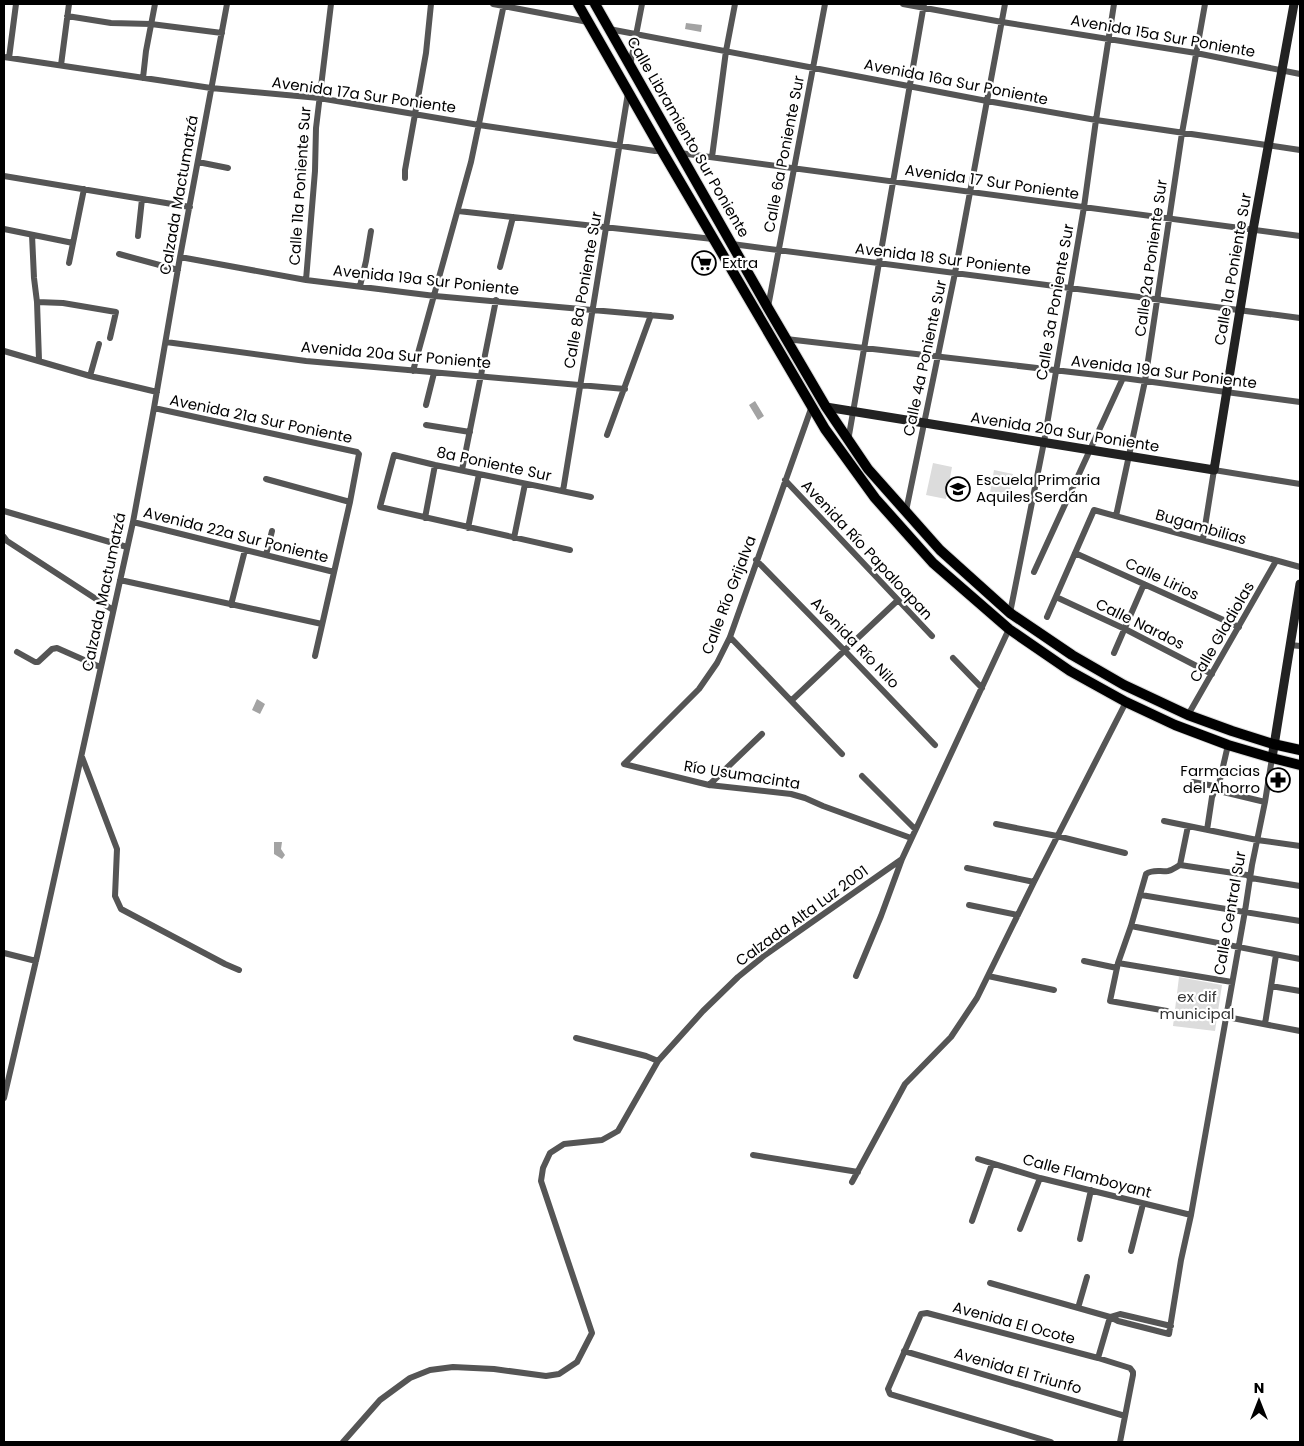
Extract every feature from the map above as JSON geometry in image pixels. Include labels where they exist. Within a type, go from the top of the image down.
[{"type":"main road","name":"Calle Libramiento Sur Poniente","points":[[578,4],[825,429],[876,498],[933,563],[1009,629],[1070,671],[1126,702],[1175,725],[1228,745],[1300,765]]},
{"type":"main road","name":"Calle Libramiento Sur Poniente","points":[[583,4],[596,27],[598,40]]},
{"type":"main road","name":"Calle Libramiento Sur Poniente","points":[[589,4],[601,26],[611,32]]},
{"type":"main road","name":"Calle Libramiento Sur Poniente","points":[[595,4],[826,407],[868,469],[940,550],[1010,612],[1072,655],[1124,685],[1188,714],[1273,744],[1300,750]]},
{"type":"street","points":[[6,57],[16,4]]},
{"type":"street","points":[[61,65],[69,4]]},
{"type":"street","points":[[143,78],[155,4]]},
{"type":"street","name":"Calzada Mactumatzá","points":[[4,1098],[133,522],[227,4]]},
{"type":"street","name":"Calle 11a Poniente Sur","points":[[306,280],[315,172],[318,98],[325,63],[331,4]]},
{"type":"street","points":[[405,178],[426,53],[431,4]]},
{"type":"street","points":[[493,4],[588,22]]},
{"type":"street","points":[[630,66],[642,4]]},
{"type":"street","points":[[712,157],[726,51],[735,4]]},
{"type":"street","name":"Calle 6a Poniente Sur","points":[[768,308],[825,4]]},
{"type":"street","name":"Avenida 15a Sur Poniente","points":[[903,4],[924,6],[1002,22],[1196,52],[1300,74]]},
{"type":"street","name":"Calle 4a Poniente Sur","points":[[906,512],[955,273],[1005,4]]},
{"type":"street","name":"Calle 3a Poniente Sur","points":[[1010,612],[1044,442],[1084,207],[1114,4]]},
{"type":"street","name":"Calle 2a Poniente Sur","points":[[1116,516],[1145,381],[1168,218],[1205,4]]},
{"type":"street","name":"Calle 1a Poniente Sur","points":[[1203,540],[1253,230],[1294,4]]},
{"type":"street","points":[[413,371],[471,162],[504,5]]},
{"type":"street","points":[[848,441],[924,6]]},
{"type":"street","points":[[67,16],[111,23],[151,24],[222,33]]},
{"type":"street","name":"Avenida 16a Sur Poniente","points":[[611,32],[637,34],[1096,120],[1300,150]]},
{"type":"street","name":"Avenida 17a Sur Poniente","points":[[6,57],[212,88],[318,98],[479,125],[655,152],[662,151]]},
{"type":"street","name":"Calle 8a Poniente Sur","points":[[563,491],[628,92]]},
{"type":"street","name":"Avenida 17 Sur Poniente","points":[[680,153],[1300,236]]},
{"type":"street","points":[[198,162],[228,168]]},
{"type":"street","points":[[4,176],[190,206]]},
{"type":"street","points":[[69,263],[84,189]]},
{"type":"street","points":[[138,236],[142,199]]},
{"type":"street","points":[[458,211],[713,239]]},
{"type":"street","points":[[500,267],[513,217]]},
{"type":"street","points":[[4,229],[73,243]]},
{"type":"street","points":[[360,286],[371,231]]},
{"type":"street","points":[[32,235],[39,360]]},
{"type":"street","name":"Avenida 18 Sur Poniente","points":[[732,244],[1300,318]]},
{"type":"street","points":[[119,254],[178,270]]},
{"type":"street","name":"Avenida 19a Sur Poniente","points":[[180,257],[306,280],[435,296],[671,317]]},
{"type":"street","points":[[462,470],[496,300]]},
{"type":"street","points":[[37,302],[63,303],[116,312],[110,338]]},
{"type":"street","points":[[607,435],[651,315]]},
{"type":"street","name":"Avenida 19a Sur Poniente","points":[[786,339],[1123,378],[1300,402]]},
{"type":"street","name":"Avenida 20a Sur Poniente","points":[[166,342],[306,361],[625,389]]},
{"type":"street","points":[[90,376],[99,344]]},
{"type":"street","name":"Avenida 21a Sur Poniente","points":[[4,351],[90,376],[157,392]]},
{"type":"street","points":[[426,405],[434,373]]},
{"type":"street","points":[[1034,572],[1123,378]]},
{"type":"street","name":"Calle Río Grijalva","points":[[624,764],[699,689],[718,663],[730,637],[812,406]]},
{"type":"street","name":"Avenida 20a Sur Poniente","points":[[826,407],[1300,484]]},
{"type":"street","name":"Avenida 21a Sur Poniente","points":[[154,408],[356,452],[359,454],[359,458],[350,502]]},
{"type":"street","points":[[426,425],[470,432]]},
{"type":"street","name":"8a Poniente Sur","points":[[425,518],[380,507],[394,455],[591,497]]},
{"type":"street","points":[[435,465],[425,518],[570,550]]},
{"type":"street","points":[[468,528],[479,474]]},
{"type":"street","points":[[266,479],[350,502],[315,656]]},
{"type":"street","name":"Avenida Río Papaloapan","points":[[785,480],[932,636]]},
{"type":"street","points":[[514,538],[525,484]]},
{"type":"street","name":"Bugambilias","points":[[1075,554],[1094,510],[1276,562],[1300,567]]},
{"type":"street","points":[[4,511],[127,547]]},
{"type":"street","name":"Avenida 22a Sur Poniente","points":[[133,522],[334,572]]},
{"type":"street","points":[[266,555],[272,531]]},
{"type":"street","points":[[5,541],[113,610]]},
{"type":"street","points":[[232,605],[244,550]]},
{"type":"street","points":[[1047,617],[1075,554]]},
{"type":"street","name":"Calle Lirios","points":[[1075,554],[1239,628]]},
{"type":"street","name":"Avenida Río Nilo","points":[[756,560],[935,745]]},
{"type":"street","name":"Calle Gladiolas","points":[[1188,714],[1276,562]]},
{"type":"street","points":[[120,580],[322,624]]},
{"type":"street","points":[[1114,653],[1144,584]]},
{"type":"street","name":"Calle Central Sur","points":[[1110,1317],[1118,1322],[1169,1334],[1265,802],[1300,584]]},
{"type":"street","name":"Calle Nardos","points":[[1056,597],[1125,629],[1212,674]]},
{"type":"street","points":[[792,700],[897,601]]},
{"type":"street","points":[[856,976],[911,838],[1009,629]]},
{"type":"street","points":[[730,637],[842,754]]},
{"type":"street","points":[[1290,645],[1300,646]]},
{"type":"street","points":[[17,652],[38,662],[52,649],[57,648],[100,667]]},
{"type":"street","points":[[953,658],[982,688]]},
{"type":"street","points":[[852,1182],[905,1084],[951,1036],[970,1010],[1126,702]]},
{"type":"street","points":[[709,785],[762,734]]},
{"type":"street","points":[[1206,830],[1212,797],[1219,784],[1228,745]]},
{"type":"street","points":[[81,756],[117,849],[115,896],[120,908],[239,970]]},
{"type":"street","name":"Río Usumacinta","points":[[624,764],[709,785],[791,794],[911,838]]},
{"type":"street","points":[[862,776],[915,829]]},
{"type":"street","points":[[1193,782],[1214,786],[1215,790],[1265,802]]},
{"type":"street","points":[[1164,821],[1257,840],[1300,846]]},
{"type":"street","points":[[996,824],[1125,852]]},
{"type":"street","points":[[1180,865],[1188,826]]},
{"type":"street","name":"Calzada Alta Luz 2001","points":[[343,1442],[380,1400],[410,1378],[430,1370],[454,1367],[494,1369],[546,1376],[559,1374],[578,1362],[592,1334],[541,1181],[543,1168],[550,1153],[564,1144],[602,1140],[618,1131],[658,1061],[703,1011],[765,955],[902,859]]},
{"type":"street","points":[[1167,1011],[1110,1001],[1118,965],[1146,874],[1150,871],[1167,871],[1180,865],[1247,875],[1251,878],[1300,886]]},
{"type":"street","points":[[967,868],[1034,882]]},
{"type":"street","points":[[1141,894],[1300,921]]},
{"type":"street","points":[[969,905],[1018,915]]},
{"type":"street","points":[[1131,926],[1300,959]]},
{"type":"street","points":[[4,952],[36,961]]},
{"type":"street","points":[[1265,1024],[1276,955]]},
{"type":"street","points":[[1084,961],[1232,982]]},
{"type":"street","points":[[988,976],[1054,990]]},
{"type":"street","points":[[1271,986],[1300,991]]},
{"type":"street","points":[[1227,1017],[1300,1031]]},
{"type":"street","points":[[576,1038],[646,1056],[658,1061]]},
{"type":"street","points":[[753,1155],[858,1172]]},
{"type":"street","name":"Calle Flamboyant","points":[[978,1159],[1040,1178],[1190,1215]]},
{"type":"street","points":[[972,1221],[992,1164]]},
{"type":"street","points":[[1020,1229],[1040,1178]]},
{"type":"street","points":[[1080,1239],[1091,1190]]},
{"type":"street","points":[[1131,1252],[1143,1204]]},
{"type":"street","points":[[1078,1308],[1087,1277]]},
{"type":"street","points":[[990,1283],[1110,1317],[1120,1314],[1171,1326]]},
{"type":"street","name":"Avenida El Ocote","points":[[904,1351],[921,1314],[924,1313],[1098,1358],[1130,1368],[1133,1372],[1125,1416]]},
{"type":"street","points":[[1098,1358],[1110,1317]]},
{"type":"street","points":[[904,1351],[888,1389],[890,1394],[1051,1442]]},
{"type":"street","name":"Avenida El Triunfo","points":[[904,1351],[1125,1416]]},
{"type":"street","points":[[1120,1442],[1125,1416]]},
{"type":"green space","points":[[933,463],[952,467],[946,499],[926,495]]},
{"type":"green space","points":[[994,470],[1013,474],[1008,502],[989,498]]},
{"type":"green space","name":"ex dif municipal","points":[[1179,977],[1222,985],[1215,1031],[1173,1026]]},
{"type":"shaded area","points":[[686,23],[702,25],[701,32],[685,29]]},
{"type":"shaded area","points":[[755,401],[764,416],[758,420],[749,405]]},
{"type":"shaded area","points":[[257,699],[265,704],[260,714],[252,710]]},
{"type":"shaded area","points":[[274,842],[282,842],[281,849],[285,855],[282,859],[274,854]]},
{"type":"place","name":"Extra","points":[[704,263]]},
{"type":"place","name":"Escuela Primaria Aquiles Serdán","points":[[958,489]]},
{"type":"place","name":"Farmacias del Ahorro","points":[[1278,780]]}]
